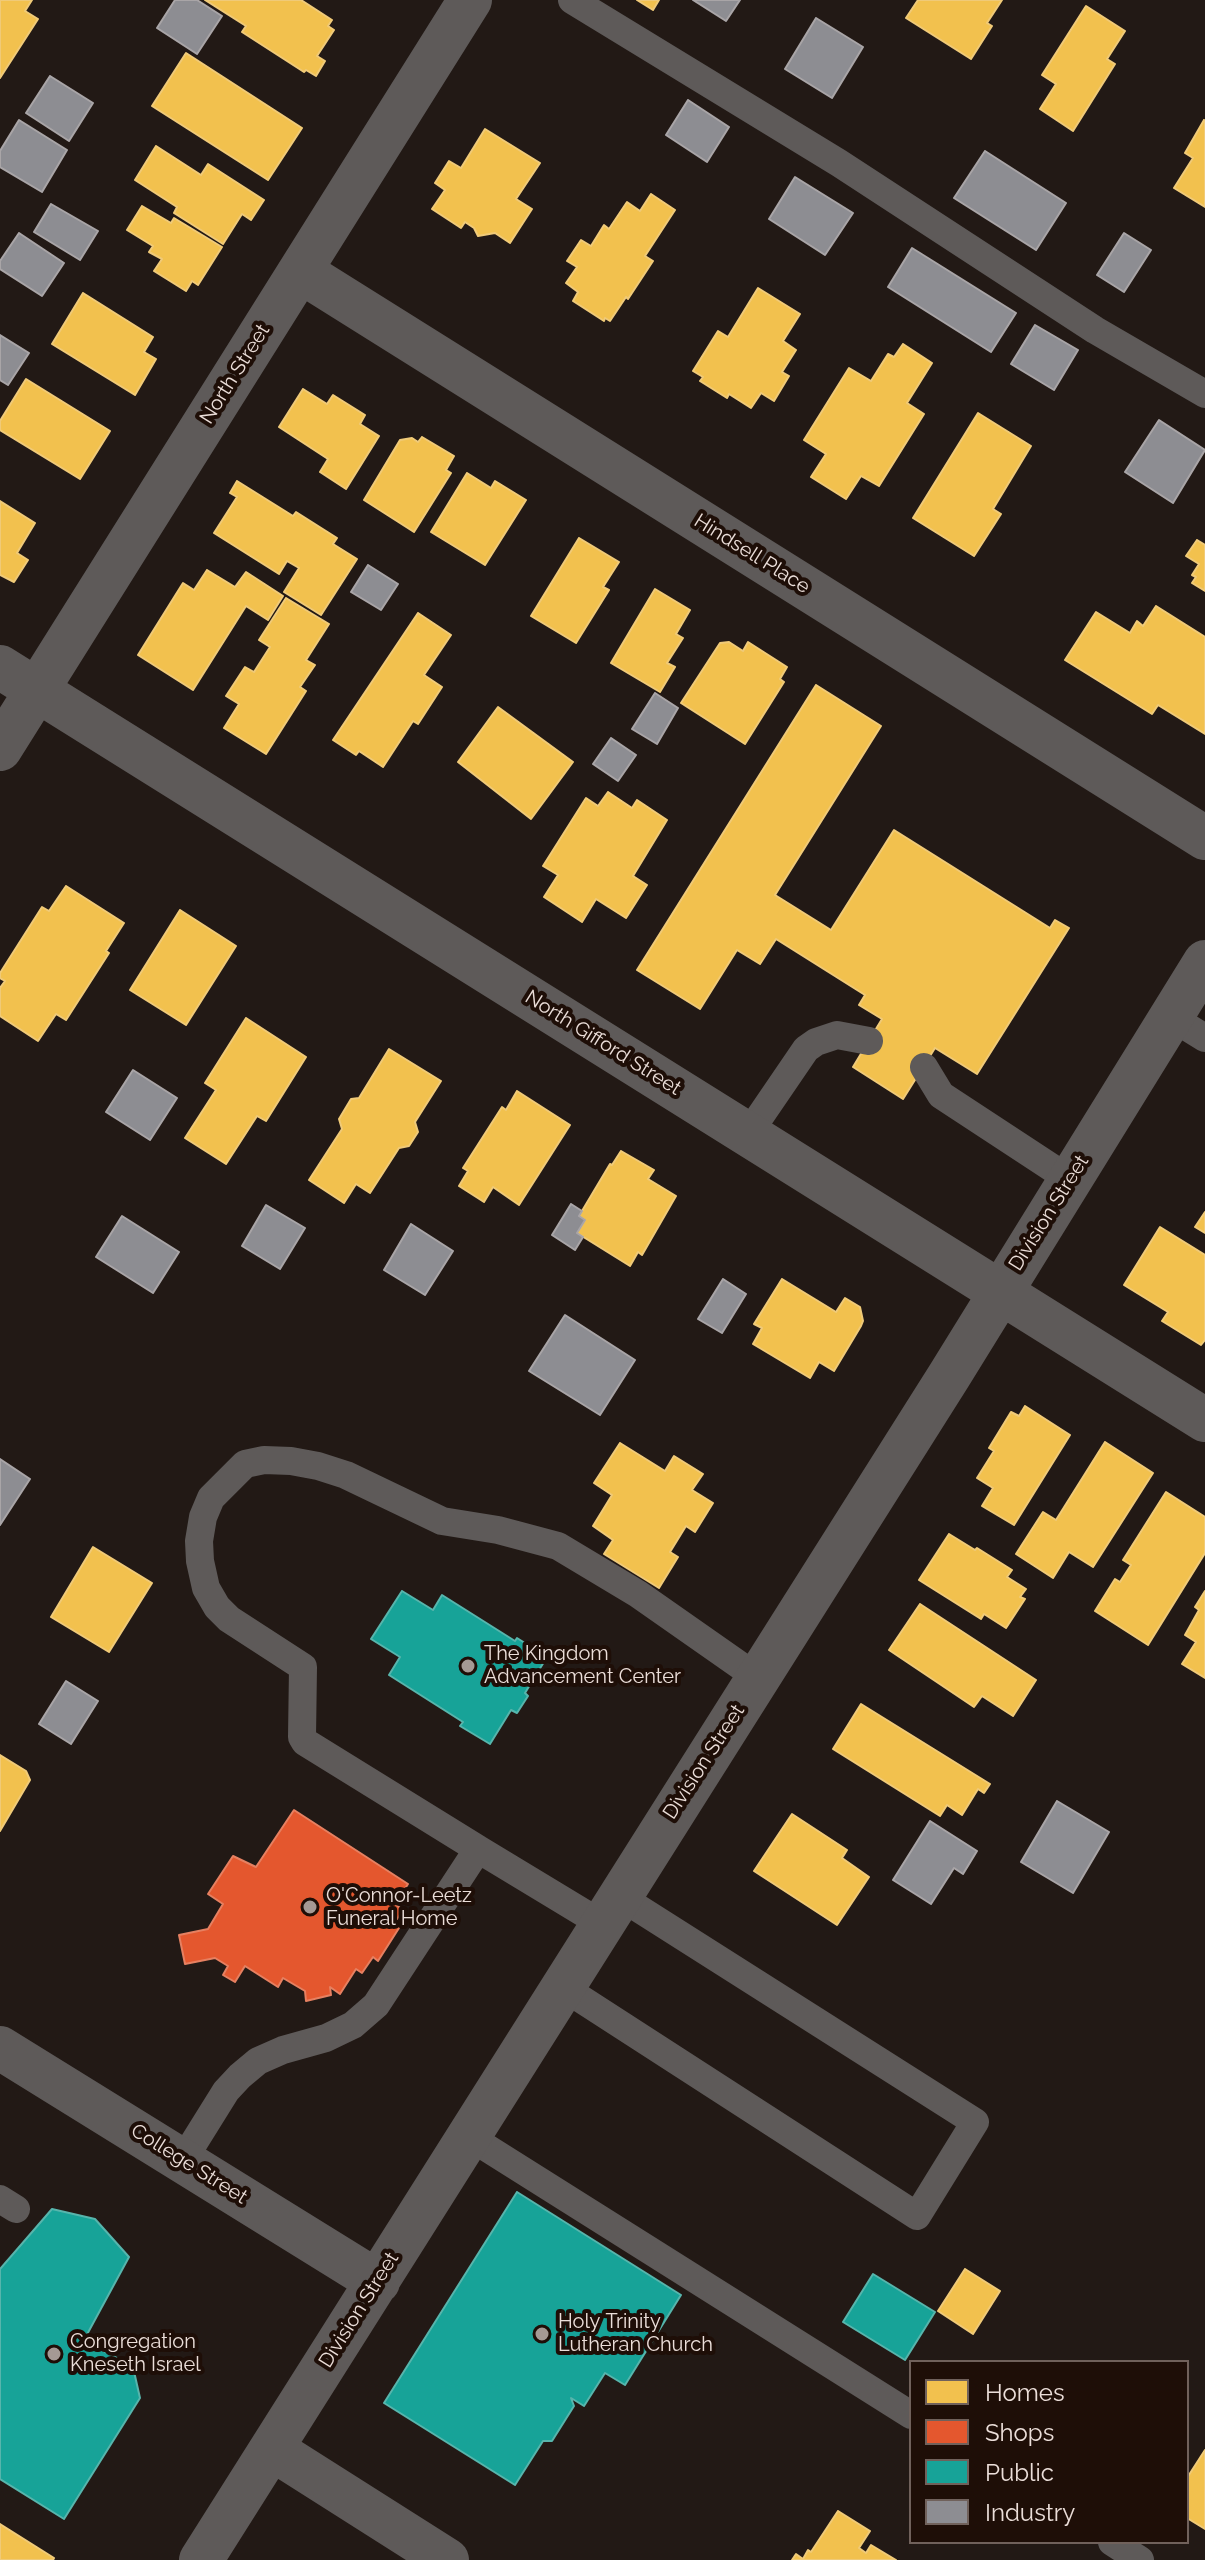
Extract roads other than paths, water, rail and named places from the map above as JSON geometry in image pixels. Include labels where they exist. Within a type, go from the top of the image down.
[{"type":"street","name":"North Street","points":[[0,749],[470,0]]},
{"type":"street","name":"Hindsell Place","points":[[300,271],[1205,838]]},
{"type":"street","name":"North Gifford Street","points":[[0,667],[1205,1420]]},
{"type":"street","name":"Division Street","points":[[201,2560],[1001,1292],[1069,1179],[1188,1027],[1205,962]]},
{"type":"street","name":"College Street","points":[[0,2048],[378,2282]]},
{"type":"street","points":[[272,2449],[447,2560]]},
{"type":"lane","points":[[572,0],[827,155],[1095,330],[1205,394]]},
{"type":"lane","points":[[748,1134],[806,1049],[837,1035],[869,1041]]},
{"type":"lane","points":[[924,1067],[941,1095],[1069,1179]]},
{"type":"lane","points":[[561,1986],[917,2216],[975,2122],[610,1910],[478,1849],[305,1742],[302,1737],[303,1667],[229,1619],[217,1607],[206,1588],[199,1541],[203,1517],[211,1498],[245,1464],[264,1460],[291,1461],[346,1475],[442,1521],[509,1532],[558,1546],[638,1594],[758,1678]]},
{"type":"lane","points":[[183,2160],[226,2091],[258,2061],[283,2050],[326,2038],[353,2025],[376,2005],[478,1849]]},
{"type":"lane","points":[[468,2136],[909,2414]]},
{"type":"lane","points":[[1115,2544],[1140,2560]]},
{"type":"place","name":"The Kingdom Advancement Center","points":[[468,1666]]},
{"type":"place","name":"O'Connor-Leetz Funeral Home","points":[[310,1907]]},
{"type":"place","name":"Holy Trinity Lutheran Church","points":[[542,2334]]},
{"type":"place","name":"Congregation Kneseth Israel","points":[[54,2354]]}]
